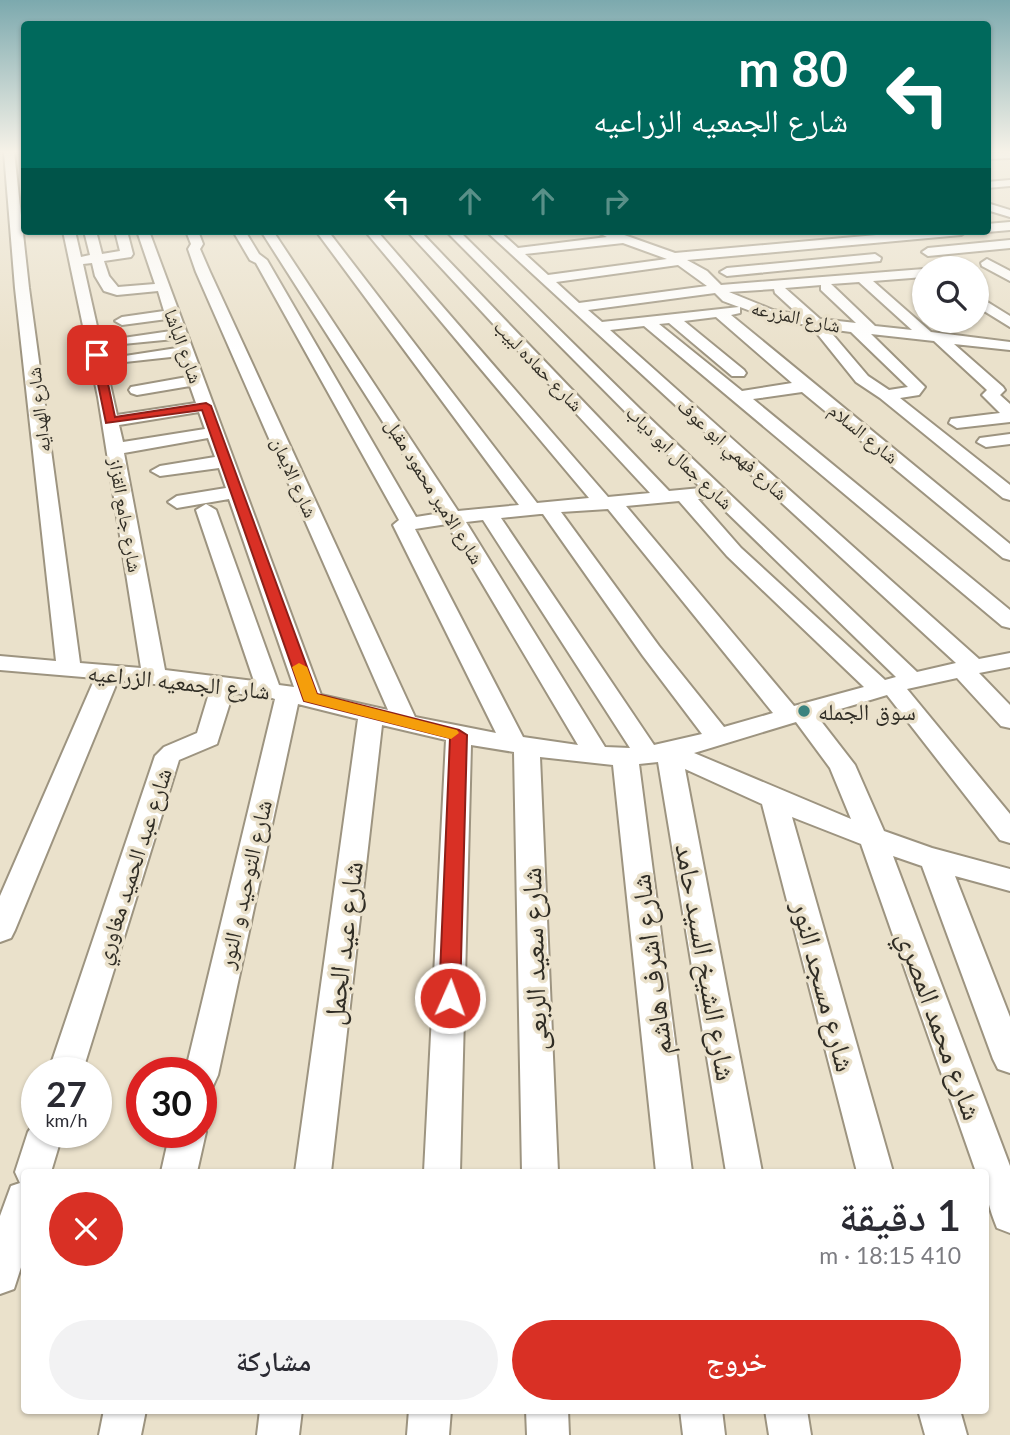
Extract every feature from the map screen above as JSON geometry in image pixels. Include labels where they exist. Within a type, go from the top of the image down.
[{"type":"street","name":"شارع الهدايه","points":[[15,219],[69,668]]},
{"type":"street","points":[[991,228],[1010,226]]},
{"type":"street","name":"شارع جامع القزاز","points":[[70,235],[110,421],[154,676]]},
{"type":"street","points":[[91,235],[97,259],[109,275],[112,290],[159,288]]},
{"type":"street","points":[[76,261],[127,254],[122,235]]},
{"type":"street","name":"شارع الباشا","points":[[145,235],[159,288],[197,380],[256,544],[289,694]]},
{"type":"street","name":"شارع الايمان","points":[[194,235],[197,244],[194,250],[206,279],[407,723]]},
{"type":"street","points":[[241,235],[254,257],[261,260],[407,524],[520,746]]},
{"type":"street","name":"شارع الامير محمود مقبل","points":[[270,235],[453,517],[635,755]]},
{"type":"street","points":[[325,235],[718,737]]},
{"type":"street","name":"شارع محمد المصري","points":[[374,235],[842,765],[872,836],[1010,1215]]},
{"type":"street","name":"شارع حماده لبيب","points":[[417,235],[676,497],[734,552],[895,685]]},
{"type":"street","name":"شارع جمال ابو دياب","points":[[456,235],[716,492],[895,685]]},
{"type":"street","name":"شارع فهمي ابو عوف","points":[[496,235],[519,244],[539,269],[600,327],[968,668],[1010,720]]},
{"type":"street","name":"شارع المزرعه","points":[[612,235],[665,251],[702,275],[716,289],[754,309],[816,323],[1010,346]]},
{"type":"street","points":[[643,235],[665,251]]},
{"type":"street","points":[[677,278],[950,235]]},
{"type":"street","points":[[519,244],[623,239]]},
{"type":"street","points":[[929,252],[1010,244]]},
{"type":"street","points":[[583,258],[665,251],[737,256],[886,248]]},
{"type":"street","points":[[871,249],[912,285]]},
{"type":"street","points":[[539,269],[665,251]]},
{"type":"street","points":[[1010,261],[981,264],[1010,277]]},
{"type":"street","points":[[570,296],[716,289],[912,274]]},
{"type":"street","points":[[862,278],[997,390],[990,396],[1008,410]]},
{"type":"street","points":[[826,287],[917,387],[914,392],[886,395]]},
{"type":"street","points":[[125,304],[159,288]]},
{"type":"street","points":[[122,321],[159,288]]},
{"type":"street","points":[[779,290],[816,323],[862,379],[1010,494]]},
{"type":"street","points":[[989,308],[1010,323]]},
{"type":"street","points":[[600,327],[754,309]]},
{"type":"street","name":"شارع السلام","points":[[719,312],[1010,554]]},
{"type":"street","points":[[671,317],[738,373]]},
{"type":"street","points":[[647,321],[1010,621]]},
{"type":"street","points":[[975,333],[989,344]]},
{"type":"street","points":[[128,341],[184,348]]},
{"type":"street","points":[[138,363],[184,348]]},
{"type":"street","points":[[137,390],[197,380]]},
{"type":"street","points":[[740,396],[807,386]]},
{"type":"street","points":[[110,421],[206,406]]},
{"type":"street","points":[[957,423],[1008,410]]},
{"type":"street","points":[[115,449],[216,432]]},
{"type":"street","points":[[986,442],[1010,439]]},
{"type":"street","points":[[160,471],[226,461]]},
{"type":"street","points":[[177,502],[238,492]]},
{"type":"street","points":[[407,524],[453,517],[716,492]]},
{"type":"street","points":[[206,510],[220,549],[289,694]]},
{"type":"street","points":[[489,514],[635,755],[774,799],[933,859],[1010,880]]},
{"type":"street","points":[[220,549],[256,544]]},
{"type":"street","name":"شارع الجمعيه الزراعيه","points":[[3,669],[69,668],[224,684],[289,694],[459,735],[520,746],[635,755],[718,737],[895,685],[1010,660]]},
{"type":"street","points":[[0,930],[109,673]]},
{"type":"street","name":"شارع عبد الحميد مغاوري","points":[[70,1057],[168,756],[177,749],[208,738],[224,684]]},
{"type":"street","points":[[895,685],[1010,833]]},
{"type":"street","name":"شارع التوحيد و النور","points":[[205,1057],[289,694]]},
{"type":"street","name":"شارع عيد الجمل","points":[[313,1169],[371,713]]},
{"type":"street","points":[[442,1169],[459,735]]},
{"type":"street","name":"شارع سعيد الربعى","points":[[520,746],[540,1169]]},
{"type":"street","name":"شارع اشرف هاشم","points":[[635,755],[674,1169]]},
{"type":"street","name":"شارع الشيخ السيد حامد","points":[[635,755],[743,1169]]},
{"type":"street","name":"شارع مسجد النور","points":[[774,799],[874,1169]]},
{"type":"street","points":[[933,859],[1010,1059]]},
{"type":"street","points":[[34,1169],[41,1148]]},
{"type":"street","points":[[180,1169],[184,1148]]},
{"type":"street","points":[[0,1275],[21,1208]]},
{"type":"street","points":[[120,1435],[124,1414]]},
{"type":"street","points":[[278,1435],[281,1414]]},
{"type":"street","points":[[428,1435],[430,1414]]},
{"type":"street","points":[[547,1414],[548,1435]]},
{"type":"street","points":[[701,1414],[704,1435]]},
{"type":"street","points":[[787,1414],[790,1435]]},
{"type":"street","points":[[940,1414],[946,1435]]},
{"type":"slow traffic","points":[[299,667],[310,698],[451,733]]},
{"type":"place","name":"سوق الجمله","points":[[804,711]]},
{"type":"route","points":[[97,355],[110,421],[206,406],[310,698],[459,735],[450,998]]}]
